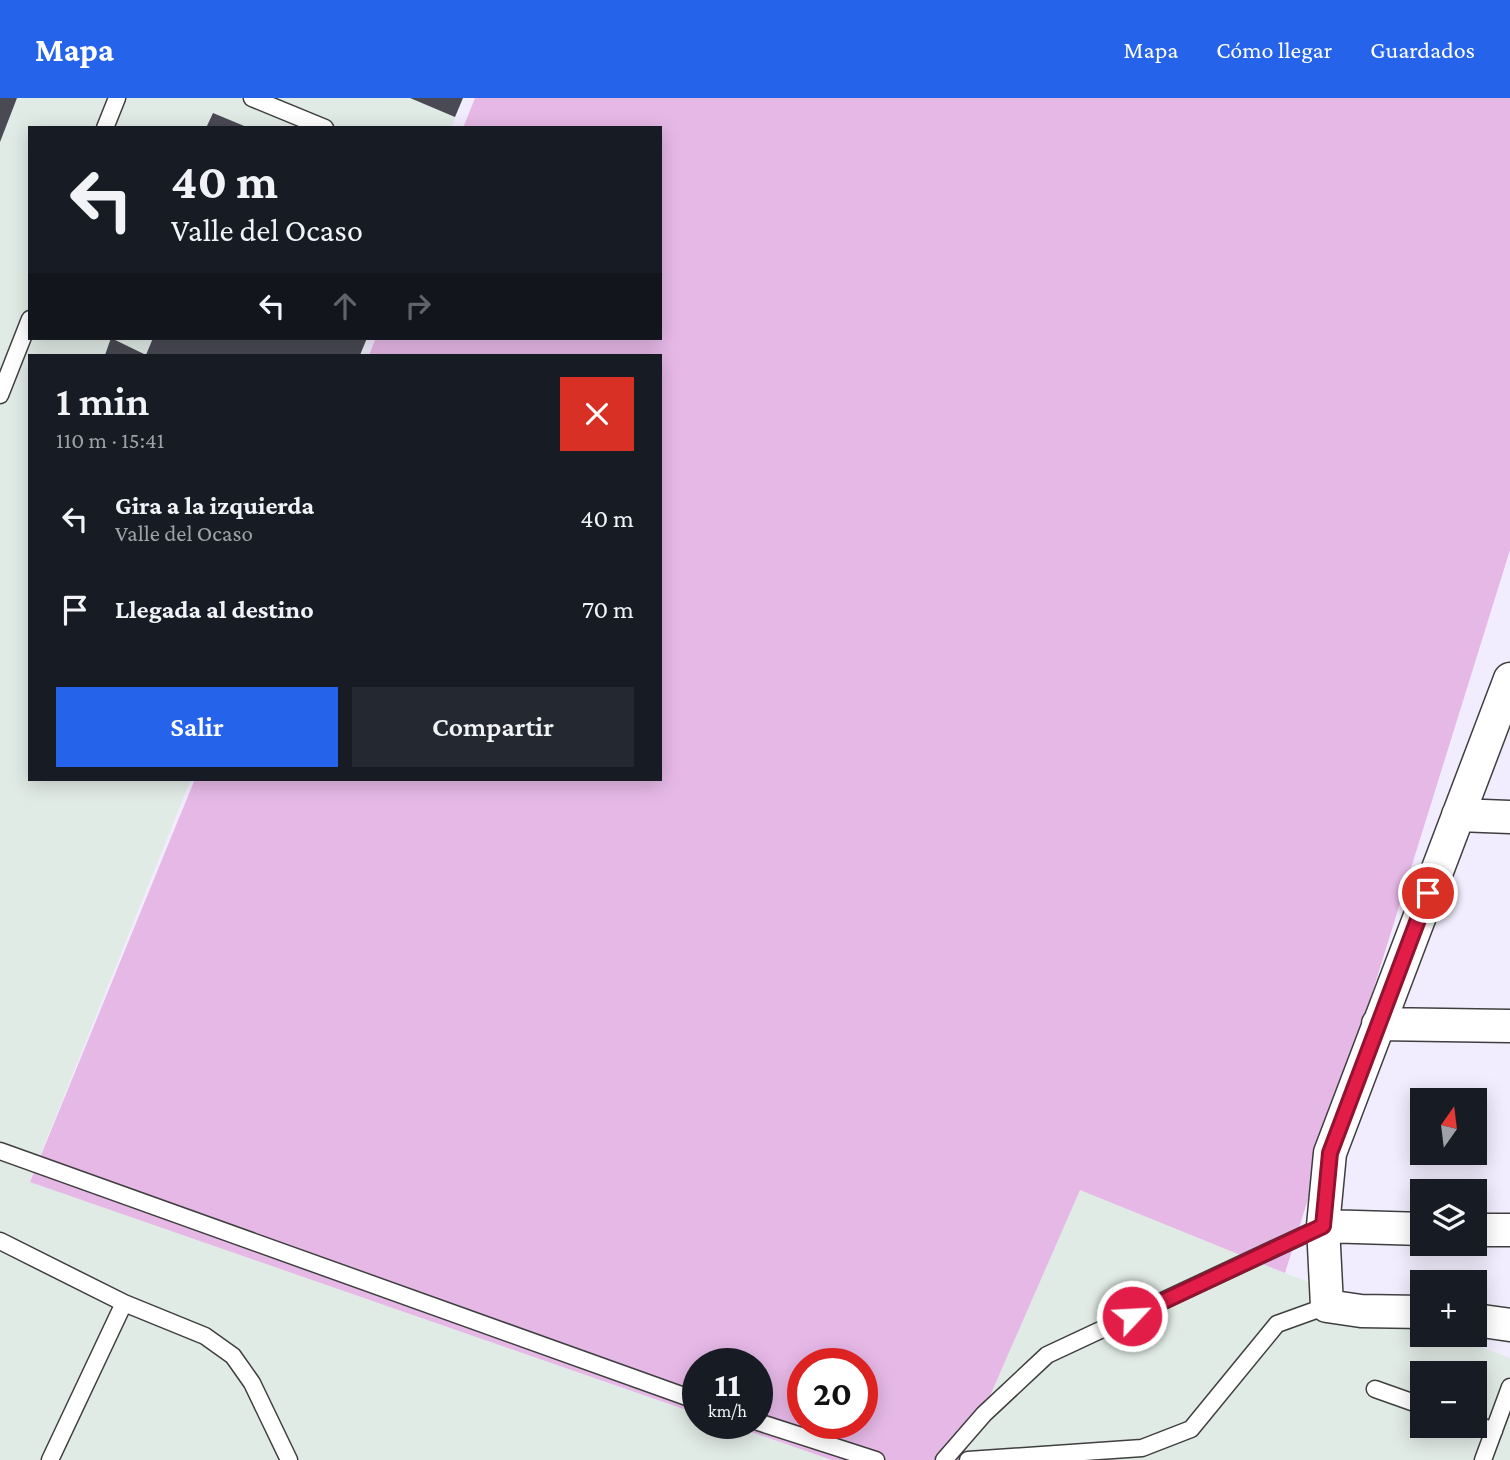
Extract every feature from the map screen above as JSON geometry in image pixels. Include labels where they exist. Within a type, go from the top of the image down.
[{"type":"street","points":[[1410,1312],[1361,1311],[1327,1306],[1323,1226],[1330,1153],[1510,680]]},
{"type":"street","points":[[1458,815],[1510,817]]},
{"type":"street","points":[[1378,1024],[1510,1027]]},
{"type":"street","points":[[1323,1226],[1410,1228]]},
{"type":"street","points":[[1487,1230],[1510,1230]]},
{"type":"street","points":[[1487,1322],[1510,1325]]},
{"type":"lane","points":[[106,126],[117,98]]},
{"type":"lane","points":[[252,98],[319,126]]},
{"type":"lane","points":[[0,394],[28,324]]},
{"type":"lane","points":[[0,1152],[682,1395]]},
{"type":"lane","points":[[944,1460],[984,1414],[1047,1355],[1323,1226]]},
{"type":"lane","points":[[0,1241],[124,1303],[205,1336],[233,1356],[253,1383],[289,1460]]},
{"type":"lane","points":[[50,1460],[124,1303]]},
{"type":"lane","points":[[968,1460],[1142,1448],[1191,1429],[1278,1324],[1327,1306]]},
{"type":"lane","points":[[1483,1460],[1510,1387]]},
{"type":"lane","points":[[1375,1389],[1410,1401]]},
{"type":"lane","points":[[773,1427],[876,1460]]},
{"type":"lane","points":[[1487,1428],[1494,1431]]},
{"type":"shaded area","points":[[0,98],[463,98],[452,126],[28,126],[28,340],[366,340],[360,354],[28,354],[28,781],[190,781],[30,1181],[682,1408],[682,1439],[771,1439],[832,1460],[0,1460]]},
{"type":"shaded area","points":[[475,98],[1510,98],[1510,550],[1285,1273],[1080,1190],[962,1460],[832,1460],[771,1439],[773,1348],[682,1348],[682,1408],[30,1182],[194,781],[662,781],[662,354],[369,354],[375,340],[662,340],[662,126],[464,126]]},
{"type":"shaded area","points":[[1080,1189],[1410,1321],[1410,1347],[1481,1347],[1510,1358],[1510,1460],[962,1460]]},
{"type":"building","points":[[0,98],[17,98],[0,142]]},
{"type":"building","points":[[410,98],[463,98],[455,117]]},
{"type":"building","points":[[213,113],[244,126],[207,126]]},
{"type":"building","points":[[110,340],[115,340],[144,354],[105,354]]},
{"type":"building","points":[[152,340],[366,340],[360,354],[146,354]]},
{"type":"route","points":[[1132,1316],[1323,1226],[1330,1153],[1428,893]]}]
